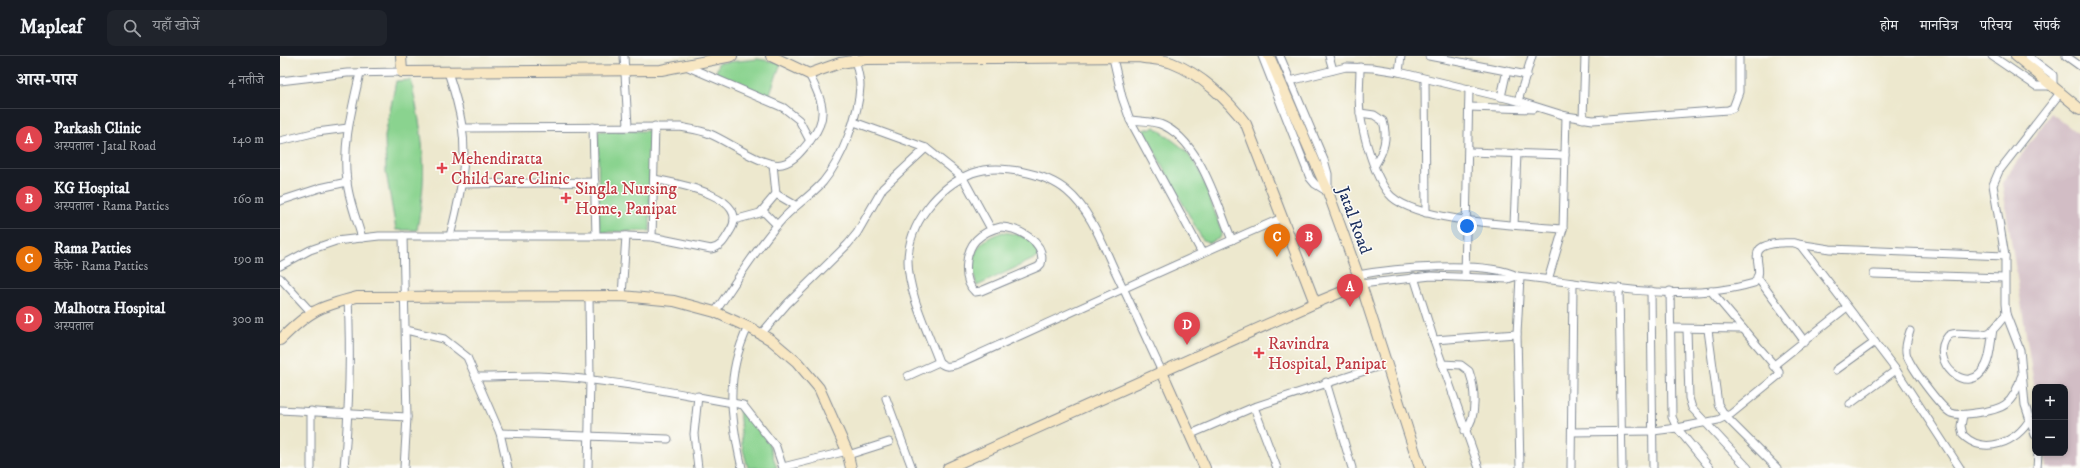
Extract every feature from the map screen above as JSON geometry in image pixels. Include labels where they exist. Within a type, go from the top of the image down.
[{"type":"street","points":[[402,56],[402,72]]},
{"type":"street","points":[[624,56],[628,126]]},
{"type":"street","points":[[280,81],[360,73],[661,70],[732,56]]},
{"type":"street","points":[[463,128],[593,126],[680,127],[701,131],[773,164],[790,161],[818,131],[823,115],[818,91],[809,74],[771,56]]},
{"type":"street","points":[[1262,56],[1310,178],[1315,184],[1328,192],[1329,183],[1324,160],[1280,56]]},
{"type":"street","name":"Jatal Road","points":[[1269,56],[1328,192],[1360,280],[1420,468]]},
{"type":"street","points":[[1329,56],[1333,70]]},
{"type":"street","points":[[1399,72],[1401,56]]},
{"type":"street","points":[[1429,56],[1527,75]]},
{"type":"street","points":[[1518,101],[1532,56]]},
{"type":"street","points":[[1583,119],[1585,56]]},
{"type":"street","points":[[1290,81],[1333,70],[1360,67],[1399,72],[1518,101],[1566,116],[1602,120],[1728,110],[1733,108],[1739,92],[1739,56]]},
{"type":"street","points":[[1992,56],[2036,86],[2056,90]]},
{"type":"street","points":[[2016,56],[2080,109]]},
{"type":"street","points":[[2028,56],[2053,75],[2056,90],[1995,177],[1994,185],[2005,256],[2004,278],[2006,314],[2020,350],[2025,406],[2032,426]]},
{"type":"street","points":[[2066,56],[2080,66]]},
{"type":"street","points":[[809,74],[855,58],[1138,57],[1171,63],[1189,72],[1226,102],[1246,124],[1315,303]]},
{"type":"street","points":[[715,312],[777,225],[795,205],[818,187],[827,177],[854,122],[860,86],[855,58]]},
{"type":"street","points":[[1113,58],[1122,97],[1130,120],[1202,253]]},
{"type":"street","points":[[686,66],[784,108],[799,120],[810,141]]},
{"type":"street","points":[[1360,67],[1360,113],[1375,165],[1382,182],[1391,196],[1411,208],[1426,213],[1467,220],[1563,229]]},
{"type":"street","points":[[1501,97],[1507,70]]},
{"type":"street","points":[[448,72],[463,128],[462,184],[450,236]]},
{"type":"street","points":[[360,73],[348,128],[345,162],[347,182],[362,238]]},
{"type":"street","points":[[1425,79],[1426,213]]},
{"type":"street","points":[[1465,277],[1469,152],[1469,89]]},
{"type":"street","points":[[1469,107],[1543,109]]},
{"type":"street","points":[[1360,113],[1374,115],[1383,121],[1385,128],[1385,146],[1375,165]]},
{"type":"street","points":[[1548,280],[1563,229],[1566,116]]},
{"type":"street","points":[[1130,120],[1160,124],[1170,129],[1189,146],[1202,167],[1232,240]]},
{"type":"street","points":[[854,122],[926,148],[964,178],[991,229]]},
{"type":"street","points":[[593,126],[596,236]]},
{"type":"street","points":[[652,237],[655,126]]},
{"type":"street","points":[[280,141],[317,132],[348,128]]},
{"type":"street","points":[[761,334],[787,304],[848,244],[883,188],[926,148]]},
{"type":"street","points":[[1469,152],[1565,155]]},
{"type":"street","points":[[1514,225],[1517,153]]},
{"type":"street","points":[[734,220],[757,214],[763,210],[776,194],[773,164]]},
{"type":"street","points":[[1205,468],[1191,434],[1124,289],[1090,219],[1078,201],[1066,190],[1051,180],[1019,171],[984,170],[964,178],[932,203],[921,216],[910,243],[908,261],[909,278],[939,362],[948,367],[955,365],[1124,289],[1202,253],[1282,218]]},
{"type":"street","points":[[280,266],[295,256],[316,247],[336,241],[403,236],[626,236],[652,237],[711,249],[718,248],[733,228],[734,220],[733,213],[721,199],[694,188],[654,179]]},
{"type":"street","points":[[280,201],[320,188],[347,182]]},
{"type":"street","points":[[462,184],[595,182]]},
{"type":"street","points":[[776,194],[795,205]]},
{"type":"street","points":[[763,210],[777,225]]},
{"type":"street","points":[[1001,227],[1017,229],[1036,243],[1042,251],[1043,258],[1038,268],[981,291],[975,292],[970,288],[966,276],[970,251],[976,240],[991,229],[1001,227]]},
{"type":"street","points":[[403,236],[407,417],[404,468]]},
{"type":"street","points":[[622,296],[626,236]]},
{"type":"street","points":[[1805,342],[1757,278],[1756,256],[1760,248],[1772,244],[1792,242],[1830,249],[2005,256]]},
{"type":"street","points":[[1798,244],[1896,370],[1960,468]]},
{"type":"street","points":[[948,468],[1315,303],[1360,280],[1396,269],[1465,268],[1504,272],[1518,276],[1548,280],[1651,291],[1711,291],[1750,284],[1755,282],[1757,278]]},
{"type":"street","points":[[1874,274],[2004,278]]},
{"type":"street","points":[[1360,280],[1414,277],[1508,279],[1518,276]]},
{"type":"street","points":[[1518,276],[1516,334],[1520,468]]},
{"type":"street","points":[[1414,277],[1442,364],[1479,468]]},
{"type":"street","points":[[280,278],[311,312]]},
{"type":"street","points":[[1572,468],[1573,282]]},
{"type":"street","points":[[1619,288],[1622,468]]},
{"type":"street","points":[[1651,291],[1653,468]]},
{"type":"street","points":[[1670,291],[1672,417],[1677,428],[1710,468]]},
{"type":"street","points":[[1572,432],[1653,431],[1677,428],[1726,417],[1779,375],[1780,372],[1773,366],[1744,329],[1711,291]]},
{"type":"street","points":[[588,468],[590,296]]},
{"type":"street","points":[[280,340],[311,312],[328,305],[357,297],[622,296],[674,301],[715,312],[748,327],[761,334],[797,362],[819,388],[847,453],[851,468]]},
{"type":"street","points":[[344,468],[349,414],[351,348],[348,299]]},
{"type":"street","points":[[1773,366],[1847,308]]},
{"type":"street","points":[[1994,329],[1986,364],[1980,375],[1972,379],[1962,379],[1956,377],[1946,366],[1944,358],[1944,347],[1947,338],[1953,334],[1986,334],[1994,329],[2006,314]]},
{"type":"street","points":[[742,468],[736,440],[732,403],[734,366],[739,345],[748,327]]},
{"type":"street","points":[[1670,328],[1708,330],[1744,329]]},
{"type":"street","points":[[1687,329],[1689,398],[1692,408],[1748,468]]},
{"type":"street","points":[[406,330],[444,339],[467,357],[477,377],[500,433],[508,468]]},
{"type":"street","points":[[1708,330],[1716,398],[1726,417],[1776,468]]},
{"type":"street","points":[[1910,331],[1906,352],[1910,362],[1946,410],[1951,413],[1963,414],[1998,409],[2008,403],[2016,394],[2023,371]]},
{"type":"street","points":[[1434,340],[1516,334]]},
{"type":"street","points":[[1836,370],[1874,342]]},
{"type":"street","points":[[908,376],[939,362]]},
{"type":"street","points":[[1191,434],[1254,407],[1326,382],[1386,364]]},
{"type":"street","points":[[1442,364],[1461,365],[1469,371],[1472,378],[1473,416],[1471,425],[1465,431]]},
{"type":"street","points":[[1850,404],[1896,370]]},
{"type":"street","points":[[477,377],[539,376],[590,380],[654,388],[743,405],[776,447],[783,467],[847,453],[888,442]]},
{"type":"street","points":[[1326,382],[1352,468]]},
{"type":"street","points":[[697,467],[694,434],[698,396]]},
{"type":"street","points":[[886,398],[912,468]]},
{"type":"street","points":[[1254,407],[1277,468]]},
{"type":"street","points":[[280,410],[407,417]]},
{"type":"street","points":[[311,411],[311,468]]},
{"type":"street","points":[[1963,414],[1961,426],[1963,435],[1975,444],[1997,445],[2005,443],[2025,428],[2030,420]]},
{"type":"street","points":[[500,433],[668,439]]},
{"type":"street","points":[[2036,468],[2038,456]]},
{"type":"shaded area","points":[[2051,113],[2080,135],[2080,468],[2047,468],[2045,456],[2068,456],[2068,384],[2034,384],[2002,183]]},
{"type":"green space","points":[[758,59],[781,63],[769,96],[716,74],[718,63]]},
{"type":"green space","points":[[411,80],[422,146],[422,193],[417,230],[396,230],[386,172],[385,136],[396,81]]},
{"type":"green space","points":[[1155,127],[1184,149],[1199,169],[1222,232],[1220,238],[1209,243],[1202,239],[1143,130]]},
{"type":"green space","points":[[598,131],[650,131],[650,231],[599,232]]},
{"type":"green space","points":[[1003,232],[1016,234],[1026,238],[1042,255],[977,286],[973,267],[976,252],[985,240]]},
{"type":"green space","points":[[739,408],[768,441],[777,468],[748,468],[742,445]]},
{"type":"place","name":"Mehendiratta Child Care Clinic","points":[[442,168]]},
{"type":"place","name":"Singla Nursing Home, Panipat","points":[[566,198]]},
{"type":"place","name":"Rama Patties","points":[[1277,257]]},
{"type":"place","name":"KG Hospital","points":[[1309,257]]},
{"type":"place","name":"Parkash Clinic","points":[[1350,307]]},
{"type":"place","name":"Malhotra Hospital","points":[[1187,345]]},
{"type":"place","name":"Ravindra Hospital, Panipat","points":[[1259,353]]}]
